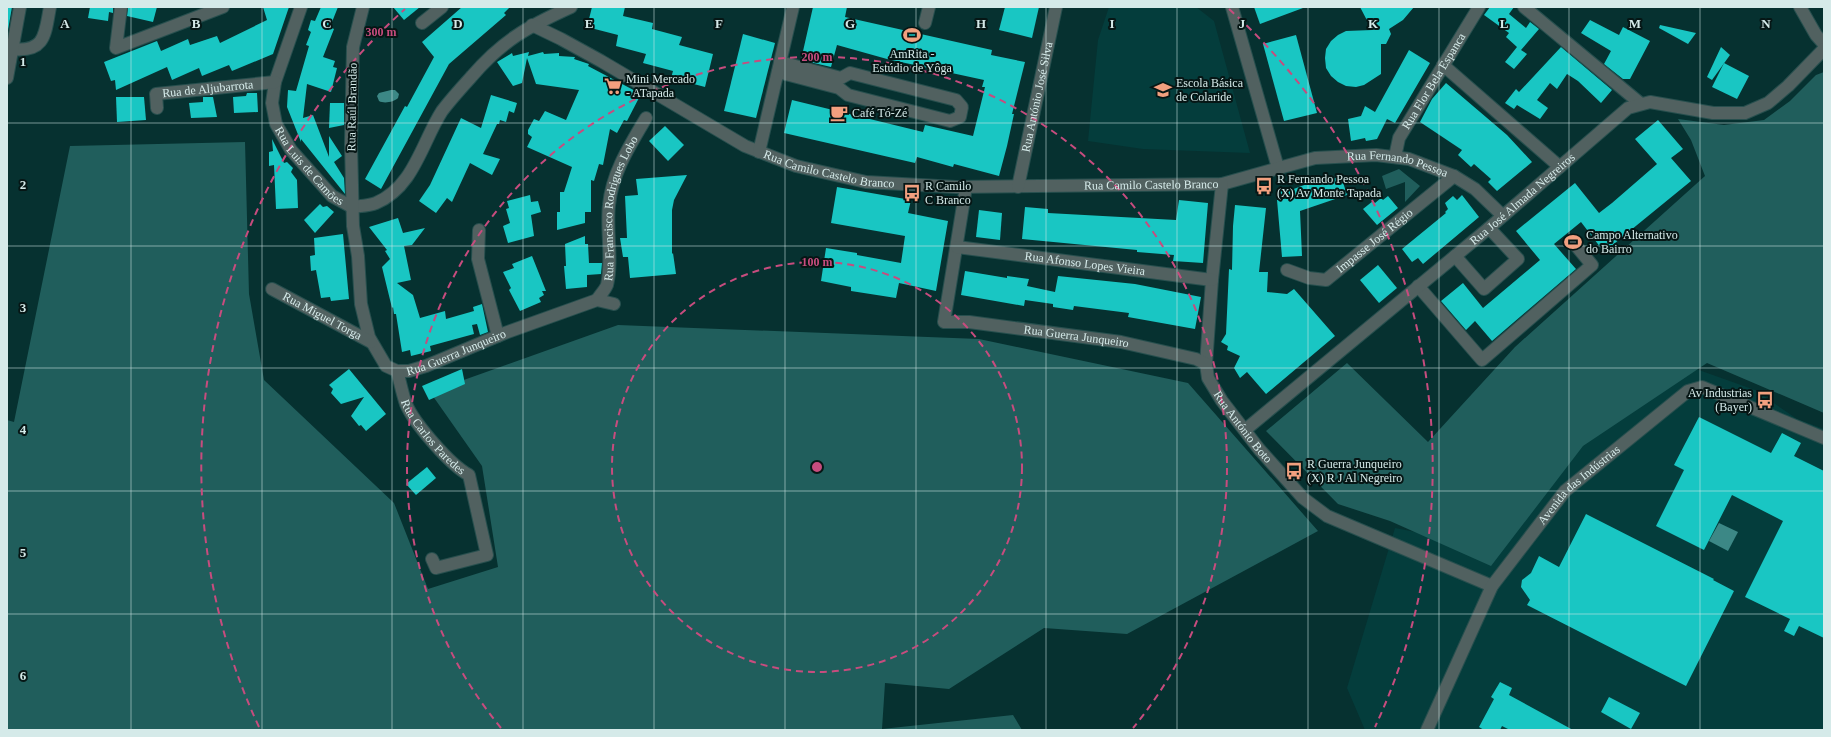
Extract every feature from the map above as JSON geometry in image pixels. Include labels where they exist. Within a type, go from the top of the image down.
[{"type":"street","points":[[7,78],[20,7]]},
{"type":"street","points":[[12,49],[23,50],[37,46],[41,42],[44,36],[50,7]]},
{"type":"street","points":[[121,7],[116,48],[223,7]]},
{"type":"street","name":"Rua Luis de Camões","points":[[301,7],[275,82],[272,103],[276,124],[291,150],[332,196],[352,207],[375,203],[395,192],[410,173],[442,111],[472,75],[502,45],[532,25],[571,7]]},
{"type":"street","name":"Rua Raúl Brandão","points":[[352,207],[353,47],[363,7]]},
{"type":"street","points":[[422,23],[442,7]]},
{"type":"street","points":[[759,152],[793,7]]},
{"type":"street","points":[[925,23],[929,7]]},
{"type":"street","name":"Rua António José Silva","points":[[1018,187],[1056,7]]},
{"type":"street","points":[[1232,7],[1278,168]]},
{"type":"street","name":"Rua Flor Bela Espanca","points":[[1394,157],[1399,138],[1479,7]]},
{"type":"street","points":[[1524,7],[1641,104]]},
{"type":"street","points":[[1800,7],[1816,35],[1824,44]]},
{"type":"street","name":"Rua Camilo Castelo Branco","points":[[532,25],[601,60],[709,126],[759,152],[796,166],[866,182],[966,187],[1222,184],[1278,168]]},
{"type":"street","name":"Rua José Almada Negreiros","points":[[1245,430],[1489,228],[1628,108],[1650,102],[1713,113],[1745,113],[1768,103],[1824,50]]},
{"type":"street","points":[[1443,65],[1560,167]]},
{"type":"street","points":[[779,67],[841,78],[850,73],[956,100],[962,107],[960,117],[950,121],[848,95],[839,88],[779,67]]},
{"type":"street","name":"Rua de Aljubarrota","points":[[157,108],[156,94],[275,82]]},
{"type":"street","name":"Rua Francisco Rodrigues Lobo","points":[[597,300],[606,285],[609,254],[607,231],[609,204],[618,170],[646,118]]},
{"type":"street","name":"Rua Fernando Pessoa","points":[[1278,168],[1315,158],[1345,155],[1376,154],[1409,159],[1454,176],[1475,189],[1503,216]]},
{"type":"street","name":"Impasse José Régio","points":[[1287,270],[1309,278],[1326,280],[1454,176]]},
{"type":"street","name":"Rua António Boto","points":[[1222,184],[1212,280],[1206,364],[1208,378],[1222,401],[1259,449],[1303,498],[1327,516],[1492,586]]},
{"type":"street","points":[[957,247],[966,187]]},
{"type":"street","name":"Rua Guerra Junqueiro","points":[[352,207],[361,304],[372,342],[386,366],[397,371],[409,371],[426,366],[498,336],[597,300]]},
{"type":"street","points":[[1455,256],[1484,289],[1518,259],[1489,228]]},
{"type":"street","points":[[479,230],[478,259],[498,336]]},
{"type":"street","points":[[1418,286],[1482,360],[1592,265],[1574,242]]},
{"type":"street","name":"Rua Guerra Junqueiro","points":[[957,247],[944,322],[969,322],[1121,342],[1196,359],[1206,364]]},
{"type":"street","name":"Rua Afonso Lopes Vieira","points":[[957,247],[1212,280]]},
{"type":"street","name":"Rua Miguel Torga","points":[[272,290],[372,342]]},
{"type":"street","points":[[597,300],[614,304]]},
{"type":"street","name":"Rua Carlos Paredes","points":[[397,371],[405,403],[412,416],[449,459],[469,475],[487,555],[436,568],[432,559]]},
{"type":"street","name":"Avenida das Indústrias","points":[[1427,730],[1492,586],[1566,491],[1688,391],[1702,387],[1824,438]]},
{"type":"shaded area","name":"Escola Básica de Colaride","points":[[1109,7],[1196,7],[1214,21],[1250,153],[1143,149],[1088,141],[1098,40]]},
{"type":"shaded area","points":[[1824,72],[1824,413],[1707,363],[1583,446],[1491,566],[1390,521],[1338,504],[1266,431],[1347,363],[1428,442],[1515,347],[1705,176],[1691,140],[1678,119],[1724,125],[1764,120],[1790,101],[1816,75]]},
{"type":"shaded area","points":[[395,90],[399,94],[398,98],[389,102],[379,101],[377,96],[379,93]]},
{"type":"shaded area","points":[[245,142],[249,294],[264,380],[394,503],[428,589],[498,567],[482,466],[430,392],[618,325],[979,339],[1188,383],[1318,531],[1127,634],[1044,628],[949,689],[885,683],[882,729],[1013,715],[1022,730],[8,730],[7,420],[14,422],[70,146]]},
{"type":"shaded area","points":[[1399,169],[1420,186],[1405,202],[1405,182],[1386,189],[1382,176]]},
{"type":"shaded area","points":[[1696,369],[1755,390],[1797,419],[1824,429],[1824,730],[1365,730],[1347,688],[1395,528],[1493,547],[1556,465],[1648,400]]},
{"type":"shaded area","points":[[1719,523],[1738,532],[1728,551],[1709,541]]},
{"type":"building","points":[[7,7],[12,7],[7,36]]},
{"type":"building","points":[[90,7],[113,7],[113,13],[109,12],[108,21],[88,18]]},
{"type":"building","points":[[128,7],[157,7],[153,22],[127,16]]},
{"type":"building","points":[[263,7],[289,7],[273,54],[232,71],[229,65],[202,76],[199,68],[172,80],[167,67],[116,90],[115,80],[111,81],[104,62],[157,41],[161,51],[188,39],[190,45],[217,36],[220,43],[267,20]]},
{"type":"building","points":[[321,7],[338,7],[330,27],[334,29],[323,57],[335,61],[333,67],[337,68],[331,92],[307,84],[303,118],[313,115],[329,157],[329,136],[342,156],[334,162],[344,178],[345,194],[301,139],[301,142],[287,107],[288,90],[296,91],[309,46],[306,45],[311,32],[308,30],[311,20],[315,21]]},
{"type":"building","points":[[393,7],[420,7],[404,20]]},
{"type":"building","points":[[462,7],[510,7],[504,13],[506,15],[449,64],[381,189],[365,179],[434,57],[422,42]]},
{"type":"building","points":[[592,7],[625,7],[623,16],[653,23],[652,29],[682,37],[679,45],[713,54],[705,87],[671,78],[673,71],[643,63],[646,54],[616,46],[618,35],[587,27]]},
{"type":"building","points":[[813,7],[847,7],[845,17],[992,50],[991,55],[1025,62],[999,176],[954,164],[953,167],[917,157],[915,163],[784,133],[792,100],[923,132],[925,125],[973,136],[985,87],[982,87],[984,80],[887,59],[837,45],[831,67],[801,60]]},
{"type":"building","points":[[1005,7],[1039,7],[1032,38],[999,30]]},
{"type":"building","points":[[1254,7],[1303,7],[1303,8],[1260,24]]},
{"type":"building","points":[[1360,7],[1414,7],[1403,20],[1389,29],[1391,34],[1386,44],[1381,44],[1381,74],[1364,85],[1356,87],[1346,86],[1331,76],[1326,68],[1326,49],[1331,41],[1346,31],[1372,30]]},
{"type":"building","points":[[1490,7],[1514,7],[1509,14],[1526,28],[1530,22],[1539,29],[1521,50],[1527,54],[1514,69],[1505,62],[1517,47],[1506,37],[1509,33],[1484,15]]},
{"type":"building","points":[[1590,20],[1619,35],[1623,27],[1650,41],[1630,79],[1623,79],[1604,64],[1611,51],[1581,33]]},
{"type":"building","points":[[1660,25],[1696,33],[1688,44],[1659,28]]},
{"type":"building","points":[[743,34],[775,43],[756,118],[724,111]]},
{"type":"building","points":[[1296,35],[1317,113],[1284,121],[1263,44]]},
{"type":"building","points":[[1561,47],[1612,90],[1601,103],[1578,81],[1567,74],[1557,89],[1550,83],[1537,100],[1548,108],[1540,119],[1517,105],[1514,109],[1505,103],[1516,89],[1519,92]]},
{"type":"building","points":[[1721,47],[1730,55],[1712,80],[1707,77]]},
{"type":"building","points":[[1409,50],[1430,63],[1395,123],[1387,119],[1377,139],[1366,141],[1365,138],[1351,141],[1348,119],[1361,116],[1365,106],[1375,112]]},
{"type":"building","points":[[529,52],[528,56],[543,52],[544,54],[559,53],[559,56],[575,57],[574,59],[589,64],[588,66],[641,94],[627,121],[624,120],[617,133],[610,129],[603,165],[599,164],[594,181],[591,180],[591,212],[585,212],[585,223],[557,230],[557,212],[560,212],[560,192],[564,192],[572,167],[527,147],[532,137],[528,134],[528,130],[534,119],[539,121],[545,111],[566,120],[579,90],[536,84],[527,58],[522,83],[513,86],[497,62],[512,53],[513,56]]},
{"type":"building","points":[[1724,63],[1749,76],[1737,99],[1712,87]]},
{"type":"building","points":[[1446,83],[1507,135],[1532,162],[1497,191],[1488,182],[1491,179],[1474,164],[1471,167],[1458,155],[1462,150],[1420,122],[1432,99]]},
{"type":"building","points":[[247,93],[257,93],[258,112],[234,113],[233,97],[246,96]]},
{"type":"building","points":[[491,95],[517,103],[514,113],[509,111],[506,122],[500,120],[499,124],[497,124],[483,154],[500,159],[492,175],[470,163],[452,202],[447,198],[436,213],[419,201],[430,185],[461,118],[481,128]]},
{"type":"building","points":[[116,97],[144,97],[146,120],[117,122]]},
{"type":"building","points":[[203,97],[213,97],[217,117],[191,118],[189,103],[203,102]]},
{"type":"building","points":[[330,103],[344,103],[344,125],[329,128]]},
{"type":"building","points":[[1658,120],[1683,149],[1671,158],[1691,181],[1604,252],[1581,222],[1554,244],[1576,269],[1492,341],[1475,321],[1466,330],[1441,301],[1463,283],[1483,308],[1540,260],[1516,231],[1575,183],[1599,213],[1612,203],[1657,164],[1635,139]]},
{"type":"building","points":[[665,126],[684,145],[668,161],[649,141]]},
{"type":"building","points":[[272,139],[284,163],[287,162],[293,168],[291,172],[297,180],[298,208],[276,209],[274,165],[269,166],[269,152],[273,151]]},
{"type":"building","points":[[687,175],[674,200],[672,210],[672,254],[673,253],[676,274],[630,278],[628,257],[623,257],[620,238],[627,238],[625,196],[638,195],[636,179]]},
{"type":"building","points":[[1328,176],[1330,180],[1341,176],[1347,195],[1300,211],[1302,256],[1282,257],[1277,200],[1283,200],[1280,191],[1289,187],[1291,190]]},
{"type":"building","points":[[837,187],[911,200],[908,213],[948,221],[936,291],[899,283],[896,298],[851,291],[851,287],[821,281],[826,248],[901,263],[905,236],[831,223]]},
{"type":"building","points":[[530,195],[531,202],[538,201],[541,212],[531,215],[534,236],[508,243],[503,226],[510,223],[506,209],[509,208],[507,201]]},
{"type":"building","points":[[1462,195],[1479,217],[1423,264],[1418,258],[1412,262],[1402,249],[1446,213],[1445,212],[1448,209],[1445,203],[1453,196],[1457,200]]},
{"type":"building","points":[[1388,196],[1398,208],[1377,225],[1363,209],[1373,201],[1375,203],[1381,198],[1383,200]]},
{"type":"building","points":[[1179,200],[1208,203],[1203,263],[1173,261],[1174,255],[1137,252],[1137,250],[1022,239],[1025,207],[1048,209],[1048,213],[1176,220]]},
{"type":"building","points":[[320,204],[323,207],[327,206],[334,212],[315,233],[304,220]]},
{"type":"building","points":[[1235,205],[1266,208],[1259,272],[1268,272],[1267,292],[1287,294],[1294,289],[1335,336],[1266,394],[1247,372],[1240,378],[1234,368],[1240,356],[1227,350],[1228,346],[1221,342],[1226,334],[1229,269],[1232,270]]},
{"type":"building","points":[[979,210],[1002,213],[1000,240],[976,237]]},
{"type":"building","points":[[398,218],[403,233],[425,228],[412,245],[404,246],[411,280],[397,283],[413,295],[420,318],[445,311],[446,319],[474,311],[473,307],[482,304],[488,332],[480,335],[477,324],[472,325],[474,334],[430,346],[431,351],[411,356],[410,350],[402,352],[396,314],[394,314],[393,307],[392,308],[382,267],[390,259],[385,251],[387,250],[369,227]]},
{"type":"building","points":[[343,234],[349,299],[331,301],[330,297],[321,298],[316,270],[311,271],[310,256],[315,255],[314,238]]},
{"type":"building","points":[[585,236],[585,244],[588,244],[589,263],[602,263],[601,274],[587,275],[587,287],[566,289],[564,266],[566,266],[565,244]]},
{"type":"building","points":[[532,256],[546,291],[542,291],[544,295],[539,298],[541,302],[520,311],[509,290],[511,288],[503,272],[514,268],[512,264]]},
{"type":"building","points":[[1378,265],[1397,288],[1379,303],[1360,280]]},
{"type":"building","points":[[965,271],[1007,278],[1007,276],[1029,279],[1027,286],[1055,292],[1058,276],[1135,284],[1201,297],[1195,329],[1128,317],[1129,313],[1074,306],[1073,310],[1053,307],[1053,304],[1025,300],[1024,306],[961,295]]},
{"type":"building","points":[[349,369],[386,414],[366,431],[361,425],[359,426],[351,416],[364,397],[341,404],[331,393],[333,389],[329,385]]},
{"type":"building","points":[[462,369],[465,384],[429,400],[422,386]]},
{"type":"building","points":[[1699,417],[1771,453],[1782,433],[1801,443],[1794,456],[1824,471],[1824,638],[1799,626],[1794,636],[1784,631],[1790,619],[1745,597],[1783,521],[1732,495],[1704,550],[1656,526],[1684,470],[1674,465]]},
{"type":"building","points":[[427,467],[436,478],[416,495],[406,484]]},
{"type":"building","points":[[1586,514],[1714,579],[1713,580],[1734,591],[1686,686],[1527,605],[1530,600],[1521,587],[1522,580],[1531,573],[1539,556],[1559,567]]},
{"type":"building","points":[[1500,682],[1512,688],[1509,695],[1573,730],[1510,730],[1502,726],[1500,730],[1484,730],[1479,727],[1494,699],[1491,697]]},
{"type":"building","points":[[1609,697],[1640,713],[1631,729],[1601,712]]},
{"type":"place","name":"AmRita - Estúdio de Yôga","points":[[912,35]]},
{"type":"place","name":"Mini Mercado - ATapada","points":[[613,86]]},
{"type":"place","name":"Escola Básica de Colaride","points":[[1163,90]]},
{"type":"place","name":"Café Tó-Zé","points":[[839,113]]},
{"type":"place","name":"R Fernando Pessoa (X) Av Monte Tapada","points":[[1264,186]]},
{"type":"place","name":"R Camilo C Branco","points":[[912,193]]},
{"type":"place","name":"Campo Alternativo do Bairro","points":[[1573,242]]},
{"type":"place","name":"Av Industrias (Bayer)","points":[[1765,400]]},
{"type":"place","name":"R Guerra Junqueiro (X) R J Al Negreiro","points":[[1294,471]]}]
